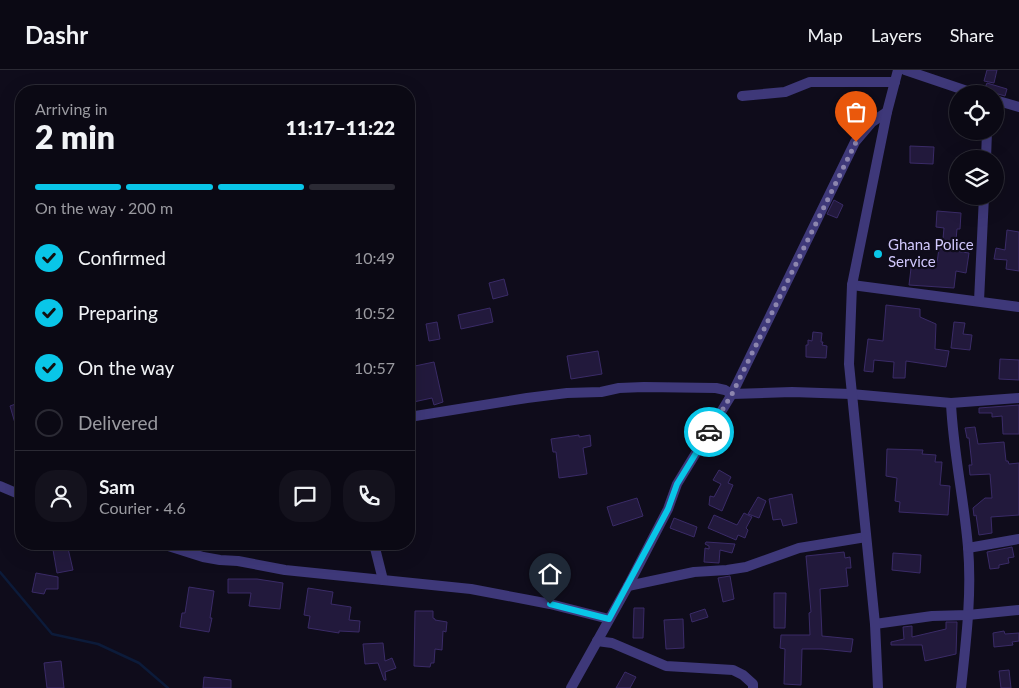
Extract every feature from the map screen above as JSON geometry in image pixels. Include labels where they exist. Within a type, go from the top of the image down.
[{"type":"street","points":[[878,688],[875,624],[849,364],[852,285],[887,112],[898,70]]},
{"type":"street","points":[[905,70],[949,85]]},
{"type":"street","points":[[742,96],[785,92],[810,82],[895,82]]},
{"type":"street","points":[[1004,103],[1019,107]]},
{"type":"street","points":[[571,688],[628,586],[668,509],[677,484],[732,394],[856,142],[872,122],[887,112]]},
{"type":"street","points":[[979,300],[984,205]]},
{"type":"street","points":[[852,285],[979,300],[1019,307]]},
{"type":"street","points":[[415,416],[567,393],[670,386],[716,388],[732,394],[792,392],[851,394],[951,403],[1019,398]]},
{"type":"street","points":[[951,403],[952,431],[968,548],[968,615],[961,688]]},
{"type":"street","points":[[0,486],[15,492]]},
{"type":"street","points":[[628,586],[694,572],[746,567],[799,548],[866,537]]},
{"type":"street","points":[[968,548],[1019,539]]},
{"type":"street","points":[[181,550],[203,557],[238,561],[285,570],[472,589],[550,604],[609,619]]},
{"type":"street","points":[[376,550],[383,580]]},
{"type":"street","points":[[875,624],[932,616],[1019,610]]},
{"type":"street","points":[[597,641],[612,643],[666,666],[733,670],[743,674],[753,684],[753,688]]},
{"type":"building","points":[[987,70],[997,70],[994,83],[984,81]]},
{"type":"building","points":[[910,146],[934,147],[933,164],[910,163]]},
{"type":"building","points":[[834,200],[843,205],[837,218],[827,214]]},
{"type":"building","points":[[937,211],[961,213],[960,229],[957,229],[955,251],[969,253],[966,273],[956,271],[954,288],[909,285],[912,260],[937,263],[939,248],[942,249],[944,228],[936,227]]},
{"type":"building","points":[[1007,230],[1019,232],[1019,271],[1006,269],[1007,260],[994,259],[996,248],[1005,250]]},
{"type":"building","points":[[504,279],[508,295],[493,299],[489,283]]},
{"type":"building","points":[[886,305],[920,309],[920,317],[936,324],[935,349],[949,351],[946,367],[906,361],[905,378],[893,378],[894,362],[874,360],[873,372],[864,371],[868,339],[883,341]]},
{"type":"building","points":[[490,308],[493,322],[461,329],[458,315]]},
{"type":"building","points":[[437,322],[440,339],[429,341],[426,324]]},
{"type":"building","points":[[954,322],[965,323],[963,334],[972,335],[970,350],[951,348]]},
{"type":"building","points":[[813,332],[822,333],[822,345],[827,346],[826,358],[806,357],[806,345],[808,345],[808,340],[812,341]]},
{"type":"building","points":[[598,351],[602,374],[571,379],[567,356]]},
{"type":"building","points":[[1000,359],[1019,360],[1019,380],[999,379]]},
{"type":"building","points":[[434,362],[443,402],[434,405],[432,398],[415,402],[415,366]]},
{"type":"building","points":[[15,404],[15,423],[10,406]]},
{"type":"building","points":[[1019,405],[1019,434],[1003,434],[1002,416],[992,417],[992,413],[979,413],[979,408]]},
{"type":"building","points":[[975,427],[978,444],[1004,442],[1006,461],[1009,464],[1019,463],[1019,515],[991,517],[992,533],[979,535],[973,508],[985,498],[992,498],[990,474],[970,475],[969,465],[972,465],[969,438],[967,438],[965,428]]},
{"type":"building","points":[[579,435],[579,437],[590,435],[591,446],[583,448],[587,474],[559,478],[556,452],[553,452],[551,439]]},
{"type":"building","points":[[887,449],[923,450],[922,454],[936,455],[935,462],[942,462],[940,485],[950,486],[948,515],[899,512],[900,502],[895,501],[897,478],[886,476]]},
{"type":"building","points":[[719,470],[731,477],[728,483],[733,485],[722,511],[709,505],[710,496],[714,497],[721,484],[713,480]]},
{"type":"building","points":[[792,494],[797,523],[783,526],[781,519],[773,520],[769,499]]},
{"type":"building","points":[[758,497],[766,501],[759,518],[748,514]]},
{"type":"building","points":[[637,498],[643,516],[613,526],[607,507]]},
{"type":"building","points":[[744,513],[752,517],[746,528],[748,530],[745,538],[738,535],[736,540],[708,528],[714,515],[737,525]]},
{"type":"building","points":[[674,518],[697,527],[694,537],[670,528]]},
{"type":"building","points":[[706,542],[735,544],[732,553],[720,550],[719,563],[704,562],[705,548],[709,549],[709,546],[705,544]]},
{"type":"building","points":[[1012,547],[1014,557],[1008,558],[1009,563],[999,565],[999,568],[990,569],[987,552]]},
{"type":"building","points":[[53,550],[68,550],[73,570],[57,573]]},
{"type":"building","points":[[844,552],[845,558],[850,557],[851,568],[846,568],[848,586],[820,589],[822,636],[853,639],[851,652],[802,649],[801,685],[784,684],[785,649],[780,648],[781,635],[810,635],[809,613],[811,612],[806,556]]},
{"type":"building","points":[[893,553],[921,555],[920,573],[892,570]]},
{"type":"building","points":[[36,573],[58,577],[58,589],[46,589],[44,594],[32,592]]},
{"type":"building","points":[[730,576],[734,599],[723,602],[718,578]]},
{"type":"building","points":[[228,579],[257,579],[283,583],[280,609],[249,606],[251,593],[228,593]]},
{"type":"building","points":[[189,587],[214,591],[209,632],[180,627],[182,613],[185,613]]},
{"type":"building","points":[[308,588],[333,592],[331,604],[351,607],[349,620],[360,621],[359,632],[339,631],[339,633],[308,628],[310,616],[304,615]]},
{"type":"building","points":[[774,593],[786,593],[785,628],[774,628]]},
{"type":"building","points":[[634,608],[644,608],[643,638],[633,638]]},
{"type":"building","points":[[705,609],[708,617],[692,622],[690,614]]},
{"type":"building","points":[[415,611],[433,611],[433,618],[435,620],[447,622],[446,632],[443,631],[442,650],[435,649],[434,663],[431,663],[430,667],[414,666]]},
{"type":"building","points":[[683,619],[684,648],[666,649],[664,620]]},
{"type":"building","points":[[946,622],[957,622],[956,654],[925,661],[922,645],[891,645],[891,642],[904,639],[903,627],[912,626],[912,637],[946,629]]},
{"type":"building","points":[[1004,631],[1005,634],[1019,633],[1019,641],[1012,642],[1013,645],[994,647],[993,633]]},
{"type":"building","points":[[383,643],[385,661],[392,658],[396,668],[385,672],[386,680],[384,680],[378,663],[365,664],[363,644]]},
{"type":"building","points":[[61,661],[64,688],[47,688],[44,663]]},
{"type":"building","points":[[1009,670],[1011,688],[1001,688],[999,671]]},
{"type":"building","points":[[625,672],[636,677],[630,688],[616,688]]},
{"type":"building","points":[[204,677],[231,680],[231,688],[203,688]]},
{"type":"waterway","points":[[0,572],[52,634],[98,644],[139,663],[168,688]]},
{"type":"way so far","points":[[709,432],[732,394],[856,142]]},
{"type":"place","name":"Ghana Police Service","points":[[878,254]]},
{"type":"route","points":[[550,604],[609,619],[668,509],[677,484],[709,432]]}]
